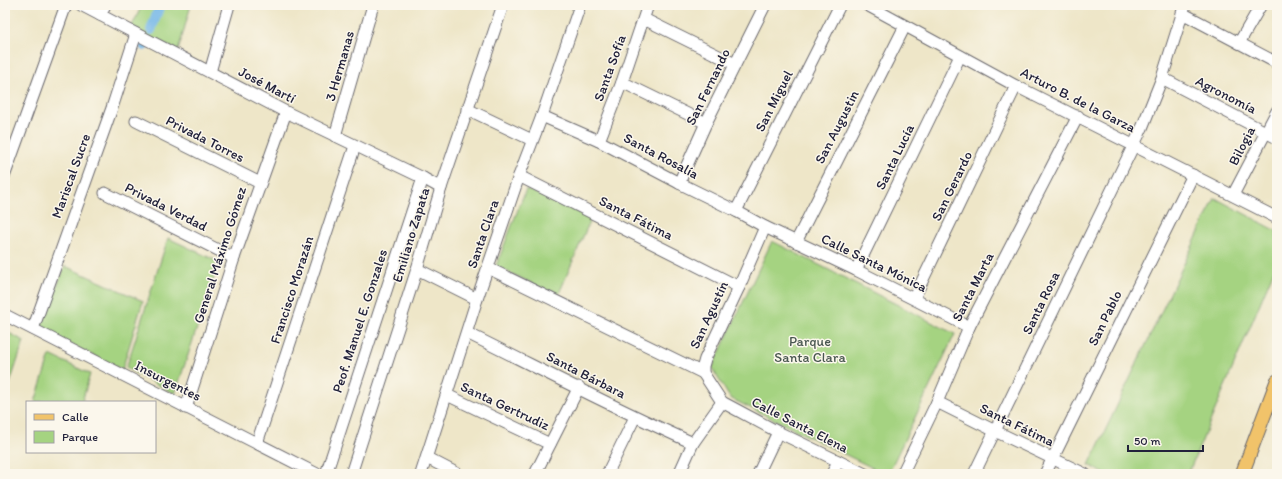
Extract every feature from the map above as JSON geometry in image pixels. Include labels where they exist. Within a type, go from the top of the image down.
[{"type":"main road","points":[[1242,474],[1277,381]]},
{"type":"street","points":[[5,174],[66,5]]},
{"type":"street","name":"José Martí","points":[[81,5],[102,10],[136,34],[286,112],[423,178],[440,188]]},
{"type":"street","points":[[210,72],[229,5]]},
{"type":"street","name":"3 Hermanas","points":[[335,136],[373,5]]},
{"type":"street","name":"Emiliano Zapata","points":[[351,474],[417,269],[440,188],[502,5]]},
{"type":"street","name":"Santa Clara","points":[[421,474],[477,299],[580,5]]},
{"type":"street","name":"Santa Sofía","points":[[599,141],[622,82],[648,5]]},
{"type":"street","name":"San Fernando","points":[[679,183],[706,123],[764,5]]},
{"type":"street","name":"San Miguel","points":[[736,211],[840,5]]},
{"type":"street","name":"Arturo B. de la Garza","points":[[867,5],[1016,86],[1193,174],[1277,218]]},
{"type":"street","points":[[1239,43],[1261,5]]},
{"type":"street","points":[[1183,9],[1239,43],[1277,63]]},
{"type":"street","name":"Santa Rosa","points":[[974,474],[1134,145],[1162,78],[1183,9]]},
{"type":"street","points":[[644,19],[735,64]]},
{"type":"street","name":"San Augustin","points":[[796,242],[905,26]]},
{"type":"street","name":"Mariscal Sucre","points":[[33,329],[112,108],[136,34]]},
{"type":"street","name":"Santa Lucía","points":[[856,270],[960,56]]},
{"type":"street","name":"Agronomía","points":[[1162,78],[1277,138]]},
{"type":"street","points":[[622,82],[706,123]]},
{"type":"street","name":"San Gerardo","points":[[914,298],[1016,86]]},
{"type":"street","points":[[467,109],[532,140]]},
{"type":"street","name":"Bilogia","points":[[1233,195],[1277,111]]},
{"type":"street","name":"General Máximo Gómez","points":[[186,408],[234,258],[286,112]]},
{"type":"street","name":"Santa Rosalía","points":[[542,116],[599,141],[765,227]]},
{"type":"street","name":"Santa Marta","points":[[902,474],[970,327],[1078,116]]},
{"type":"street","name":"Privada Torres","points":[[136,121],[260,183]]},
{"type":"street","name":"Francisco Morazán","points":[[257,443],[355,146]]},
{"type":"street","name":"San Pablo","points":[[1045,474],[1193,174]]},
{"type":"street","name":"Santa Fátima","points":[[519,176],[739,287]]},
{"type":"street","name":"Peof. Manuel E. Gonzales","points":[[326,474],[423,178]]},
{"type":"street","name":"Privada Verdad","points":[[105,193],[234,258]]},
{"type":"street","name":"Calle Santa Mónica","points":[[765,227],[914,298],[970,327]]},
{"type":"street","name":"San Agustín","points":[[703,373],[705,359],[765,227]]},
{"type":"street","points":[[488,268],[703,373],[722,402],[693,443],[679,474]]},
{"type":"street","points":[[417,269],[477,299]]},
{"type":"street","name":"Insurgentes","points":[[5,316],[317,474]]},
{"type":"street","name":"Santa Bárbara","points":[[467,333],[635,417],[693,443]]},
{"type":"street","points":[[535,474],[579,388]]},
{"type":"street","name":"Santa Gertrudiz","points":[[447,395],[550,444]]},
{"type":"street","name":"Calle Santa Elena","points":[[722,402],[778,432],[865,474]]},
{"type":"street","name":"Santa Fátima","points":[[936,402],[1084,474]]},
{"type":"street","points":[[607,474],[635,417]]},
{"type":"street","points":[[758,474],[778,432]]},
{"type":"street","points":[[427,458],[458,474]]},
{"type":"street","points":[[832,474],[838,461]]},
{"type":"green space","points":[[142,5],[191,5],[178,51],[131,28]]},
{"type":"green space","points":[[526,189],[591,218],[558,296],[496,266]]},
{"type":"green space","points":[[1215,198],[1277,231],[1277,263],[1188,474],[1105,474],[1089,465]]},
{"type":"green space","points":[[168,238],[219,262],[175,394],[126,368]]},
{"type":"green space","name":"Parque Santa Clara","points":[[772,241],[955,334],[888,474],[885,474],[730,398],[712,368]]},
{"type":"green space","points":[[65,266],[143,301],[122,370],[40,329]]},
{"type":"green space","points":[[5,331],[24,341],[5,398]]},
{"type":"green space","points":[[50,355],[90,374],[82,401],[35,401]]},
{"type":"waterway","points":[[151,30],[160,5]]}]
